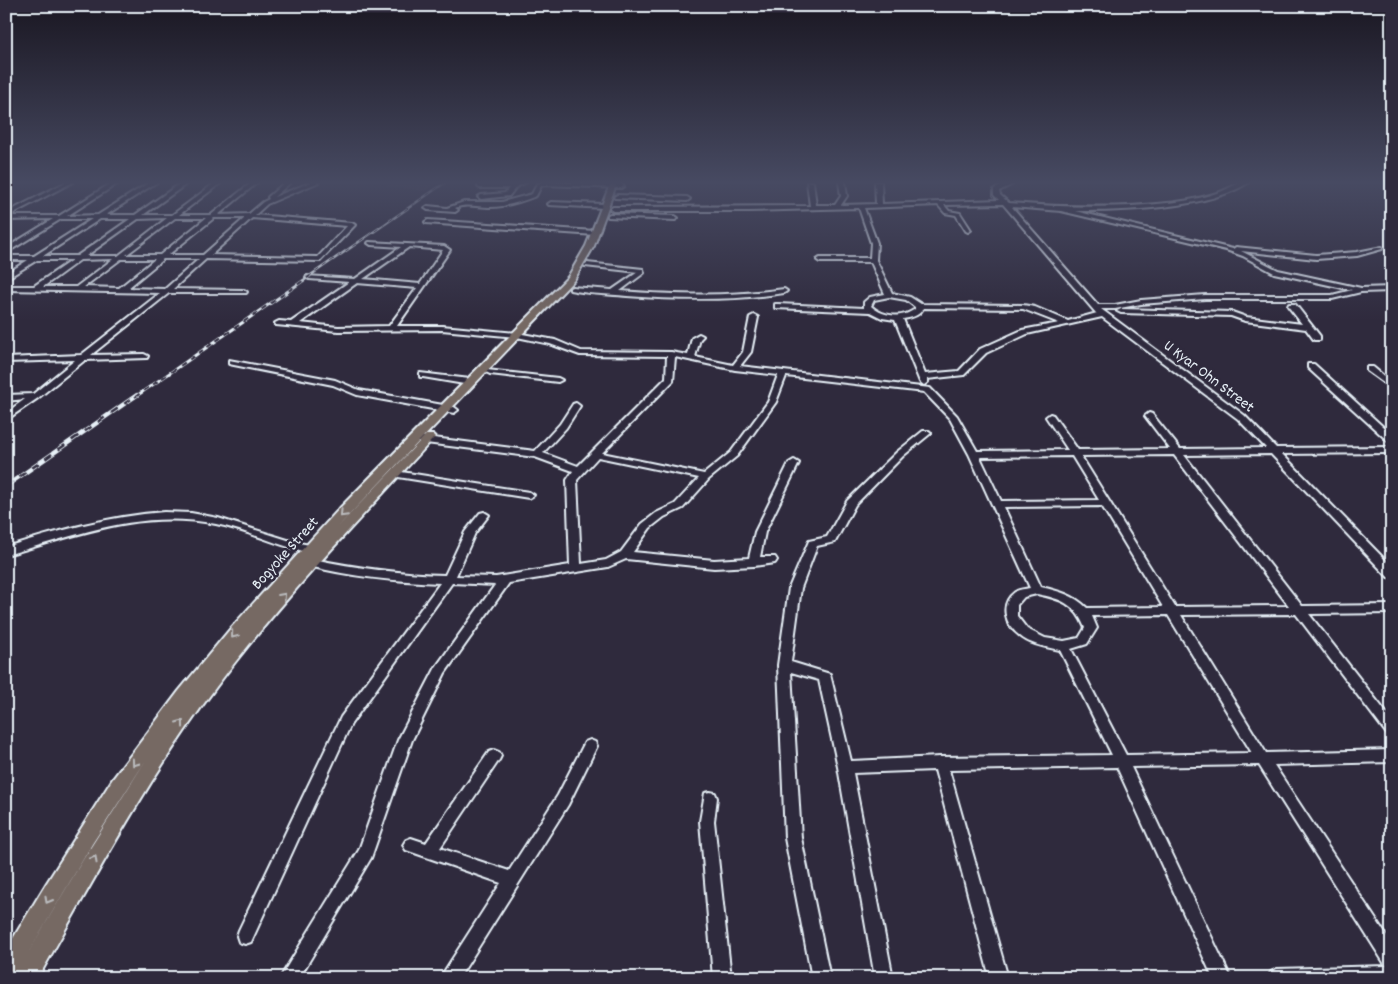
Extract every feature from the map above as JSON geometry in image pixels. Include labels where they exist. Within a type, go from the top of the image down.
[{"type":"main road","name":"Bogyoke Street","points":[[26,978],[96,854],[154,761],[211,682],[315,554],[449,410],[490,372],[522,336],[578,268],[598,228]]},
{"type":"main road","name":"Bogyoke Street","points":[[449,410],[470,382],[572,289],[587,266],[601,228]]},
{"type":"main road","name":"Bogyoke Street","points":[[6,971],[73,857],[136,761],[243,624],[395,474],[421,440]]},
{"type":"street","points":[[6,251],[44,228]]},
{"type":"street","points":[[6,277],[82,228]]},
{"type":"street","points":[[36,288],[121,228]]},
{"type":"street","points":[[78,288],[159,228]]},
{"type":"street","points":[[122,288],[197,228]]},
{"type":"street","points":[[6,416],[35,396],[168,290],[238,228]]},
{"type":"street","points":[[6,258],[205,257],[320,259],[349,228]]},
{"type":"street","points":[[518,228],[595,233]]},
{"type":"street","points":[[869,228],[874,243],[873,260],[889,295]]},
{"type":"street","name":"U Kyar Ohn Street","points":[[1026,228],[1099,310],[1241,417],[1277,452],[1392,574]]},
{"type":"street","points":[[1140,228],[1228,248],[1316,257],[1356,254],[1380,248]]},
{"type":"street","points":[[371,243],[447,250],[392,328]]},
{"type":"street","points":[[293,324],[407,246]]},
{"type":"street","points":[[1228,248],[1276,272],[1361,290]]},
{"type":"street","points":[[820,260],[873,260]]},
{"type":"street","points":[[587,266],[641,270],[642,272],[614,292]]},
{"type":"street","points":[[309,277],[420,286]]},
{"type":"street","points":[[6,288],[122,288],[244,292]]},
{"type":"street","points":[[572,289],[655,296],[743,296],[784,291]]},
{"type":"street","points":[[922,377],[961,373],[984,351],[1025,332],[1066,323],[1099,310],[1206,297],[1332,297],[1361,290],[1392,289]]},
{"type":"street","points":[[871,310],[867,306],[872,298],[889,295],[908,298],[919,306],[1032,309],[1066,323]]},
{"type":"street","points":[[778,306],[871,310],[898,318],[915,314],[919,310],[919,306]]},
{"type":"street","points":[[1292,306],[1317,338]]},
{"type":"street","points":[[1099,310],[1170,310],[1232,314],[1245,319],[1308,327]]},
{"type":"street","points":[[735,368],[746,352],[754,317]]},
{"type":"street","points":[[898,318],[927,390],[954,418],[974,454],[1037,590]]},
{"type":"street","points":[[279,323],[338,329],[442,328],[522,336],[552,342],[580,353],[671,354],[735,368],[927,390]]},
{"type":"street","points":[[691,358],[696,338],[700,336]]},
{"type":"street","points":[[576,568],[572,480],[578,470],[596,454],[621,425],[670,379],[671,354]]},
{"type":"street","points":[[6,360],[144,356]]},
{"type":"street","points":[[232,362],[335,383],[356,392],[449,410]]},
{"type":"street","points":[[1311,366],[1392,440]]},
{"type":"street","points":[[1370,369],[1392,387]]},
{"type":"street","points":[[490,372],[558,380]]},
{"type":"street","points":[[6,551],[116,520],[187,516],[218,521],[315,554],[351,571],[408,578],[505,580],[608,563],[625,555],[646,526],[660,515],[679,506],[706,477],[734,454],[772,402],[783,374]]},
{"type":"street","points":[[424,375],[470,382]]},
{"type":"street","points":[[6,398],[35,396]]},
{"type":"street","points":[[537,454],[563,426],[576,406]]},
{"type":"street","points":[[1149,416],[1392,730]]},
{"type":"street","points":[[1050,418],[1075,453],[1263,760],[1392,960]]},
{"type":"street","points":[[821,978],[793,838],[784,665],[795,588],[813,543],[831,540],[851,503],[900,454],[926,433]]},
{"type":"street","points":[[421,440],[537,454],[578,470]]},
{"type":"street","points":[[974,454],[1392,450]]},
{"type":"street","points":[[596,454],[706,477]]},
{"type":"street","points":[[754,562],[760,532],[794,462]]},
{"type":"street","points":[[395,474],[529,495]]},
{"type":"street","points":[[997,504],[1106,503]]},
{"type":"street","points":[[245,936],[346,721],[449,579],[470,532],[484,515]]},
{"type":"street","points":[[625,555],[714,564],[771,560]]},
{"type":"street","points":[[289,978],[366,853],[405,740],[440,670],[505,580]]},
{"type":"street","points":[[1037,590],[1065,596],[1086,612],[1092,628],[1083,641],[1064,646],[1042,642],[1022,632],[1011,617],[1010,604],[1020,594],[1037,590]]},
{"type":"street","points":[[1086,612],[1392,609]]},
{"type":"street","points":[[1064,646],[1122,762],[1222,978]]},
{"type":"street","points":[[784,665],[825,677],[845,767],[884,978]]},
{"type":"street","points":[[449,978],[563,800],[590,746]]},
{"type":"street","points":[[429,851],[494,756]]},
{"type":"street","points":[[845,767],[940,763],[1263,760],[1392,756]]},
{"type":"street","points":[[940,763],[999,978]]},
{"type":"street","points":[[710,798],[707,821],[722,978]]},
{"type":"street","points":[[411,844],[511,879]]},
{"type":"street","points":[[1277,978],[1392,974]]},
{"type":"railway","points":[[308,277],[379,228]]},
{"type":"railway","points":[[135,397],[310,276]]},
{"type":"railway","points":[[6,486],[137,395]]}]
